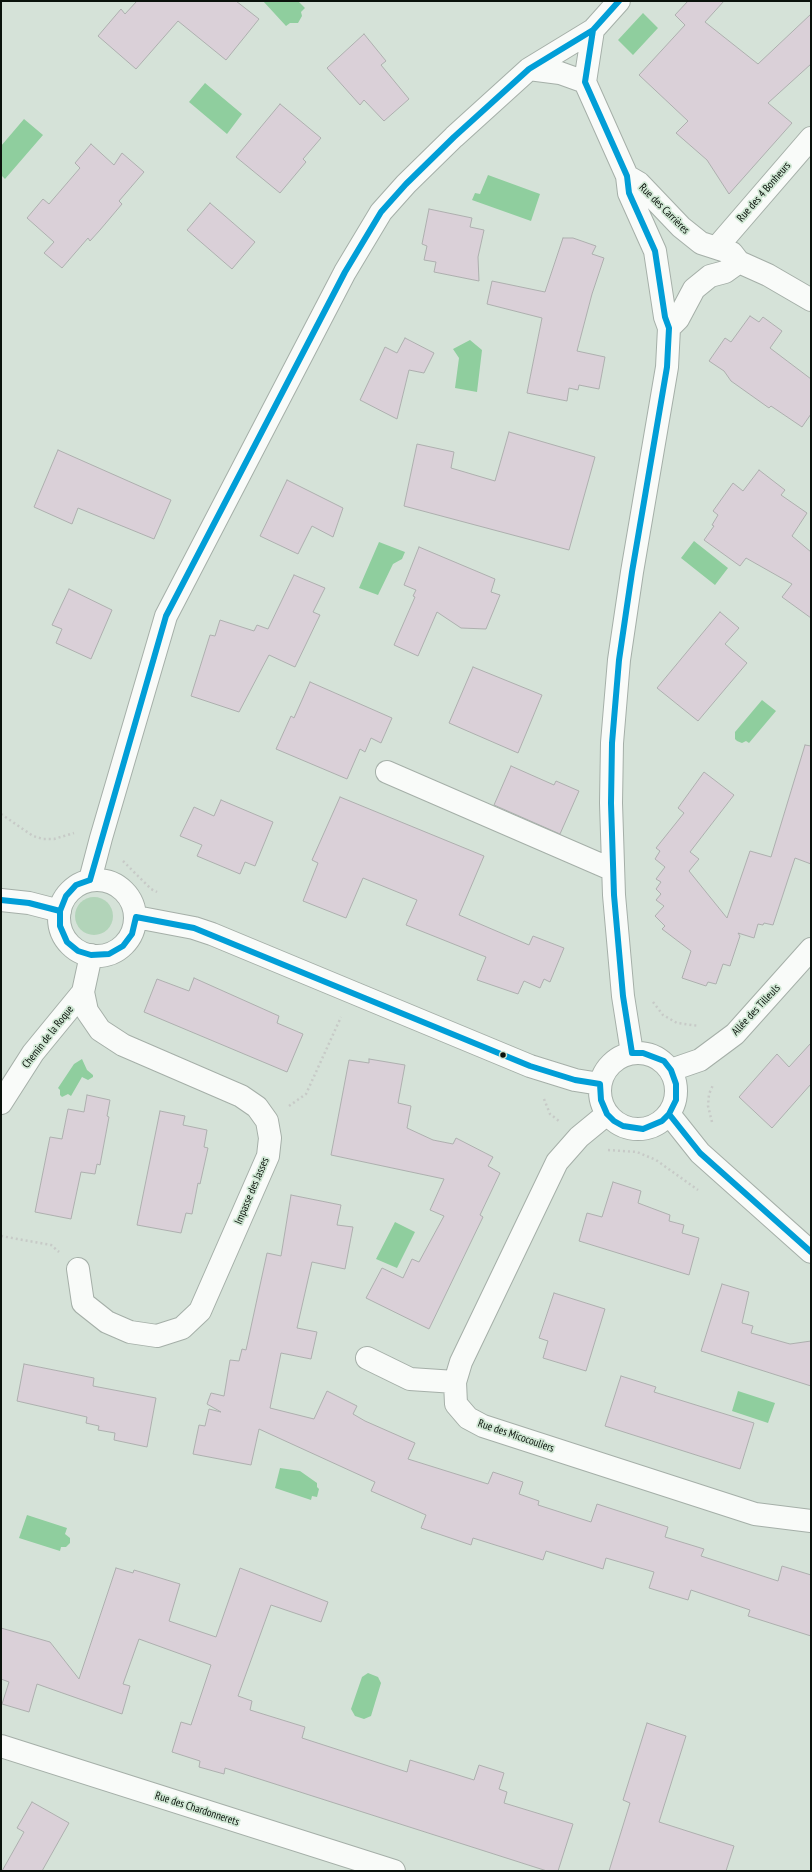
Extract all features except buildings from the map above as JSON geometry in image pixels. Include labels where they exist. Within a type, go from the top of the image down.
[{"type":"street","points":[[90,880],[166,616],[345,272],[382,212],[406,184],[454,137],[530,70],[592,30],[619,1]]},
{"type":"street","points":[[530,70],[560,73],[585,82],[592,30]]},
{"type":"street","name":"Rue des Carrières","points":[[585,82],[627,176],[628,194],[654,251],[665,317],[669,328],[667,367],[632,572],[619,660],[612,743],[611,803],[613,870],[622,990],[632,1053]]},
{"type":"street","name":"Rue des 4 Bonheurs","points":[[717,247],[811,138]]},
{"type":"street","name":"Rue des Carrières","points":[[627,176],[639,183],[681,227],[701,243],[732,253],[739,262],[768,275],[811,300]]},
{"type":"street","points":[[669,328],[678,319],[694,289],[710,276],[726,272],[739,262]]},
{"type":"street","points":[[387,772],[613,870]]},
{"type":"street","points":[[90,880],[104,880],[119,886],[130,897],[136,917],[132,934],[123,946],[109,954],[91,955],[78,951],[67,942],[60,926],[60,911],[66,896],[76,885],[90,880]]},
{"type":"street","points":[[2,894],[60,911]]},
{"type":"street","points":[[136,917],[194,928],[212,934],[530,1066],[575,1080],[600,1084]]},
{"type":"street","name":"Allée des Tilleuls","points":[[671,1070],[700,1060],[735,1034],[811,949]]},
{"type":"street","points":[[91,955],[83,992],[87,1011],[100,1030],[123,1045],[241,1096],[257,1107],[267,1121]]},
{"type":"street","name":"Chemin de la Roque","points":[[1,1103],[33,1053],[83,992]]},
{"type":"street","points":[[643,1052],[664,1061],[671,1070],[674,1076],[677,1092],[676,1100],[669,1114],[653,1126],[633,1129],[614,1121],[607,1114],[601,1100],[600,1084],[604,1073],[611,1063],[632,1053],[643,1052]]},
{"type":"street","name":"Rue des Micocouliers","points":[[607,1114],[579,1137],[557,1162],[461,1362],[455,1382],[456,1404],[468,1418],[483,1426],[755,1514],[811,1521]]},
{"type":"street","points":[[669,1114],[700,1153],[811,1252]]},
{"type":"street","name":"Impasse des Jasses","points":[[78,1269],[82,1303],[108,1322],[130,1332],[157,1336],[182,1328],[200,1311],[268,1156],[270,1138],[267,1121]]},
{"type":"street","points":[[367,1358],[410,1379],[455,1382]]},
{"type":"street","name":"Rue des Chardonnerets","points":[[2,1751],[394,1871]]},
{"type":"path","points":[[1,814],[33,836],[43,839],[69,836],[88,826],[151,889],[164,894]]},
{"type":"path","points":[[267,1121],[306,1094],[352,992]]},
{"type":"path","points":[[579,1137],[601,1150],[615,1149],[637,1152],[656,1160],[702,1193]]},
{"type":"path","points":[[1,1236],[51,1245],[78,1269]]},
{"type":"shaded area","points":[[263,1],[298,1],[305,8],[301,12],[302,16],[298,23],[290,23],[286,26]]},
{"type":"shaded area","points":[[643,13],[658,28],[633,55],[618,40]]},
{"type":"shaded area","points":[[205,83],[242,114],[227,134],[189,102]]},
{"type":"shaded area","points":[[24,119],[43,135],[5,179],[1,175],[1,146]]},
{"type":"shaded area","points":[[488,175],[540,194],[531,221],[472,200],[475,193],[480,194]]},
{"type":"shaded area","points":[[470,340],[482,350],[477,392],[455,388],[459,358],[453,349]]},
{"type":"shaded area","points":[[694,541],[728,568],[715,585],[681,558]]},
{"type":"shaded area","points":[[379,542],[405,552],[402,559],[393,564],[378,595],[359,588]]},
{"type":"shaded area","points":[[762,700],[776,711],[749,743],[746,741],[742,743],[737,741],[735,739],[735,732]]},
{"type":"shaded area","points":[[94,897],[104,900],[110,906],[113,916],[110,926],[104,932],[94,935],[84,932],[78,926],[75,916],[78,906],[84,900]]},
{"type":"shaded area","points":[[82,1059],[87,1070],[93,1075],[93,1077],[88,1080],[82,1077],[71,1096],[68,1094],[62,1097],[58,1088],[74,1064]]},
{"type":"shaded area","points":[[395,1222],[415,1232],[397,1268],[376,1259]]},
{"type":"shaded area","points":[[738,1391],[775,1403],[768,1423],[732,1411]]},
{"type":"shaded area","points":[[280,1468],[300,1471],[317,1483],[317,1487],[319,1489],[317,1497],[312,1496],[311,1500],[275,1488]]},
{"type":"shaded area","points":[[27,1515],[67,1528],[65,1534],[70,1538],[70,1543],[66,1547],[61,1547],[60,1551],[19,1538]]},
{"type":"shaded area","points":[[368,1673],[378,1677],[381,1683],[371,1716],[364,1719],[355,1716],[351,1709],[362,1677]]},
{"type":"transit line","points":[[90,880],[166,616],[345,272],[381,212],[406,184],[454,137],[529,69],[593,30],[619,1]]},
{"type":"transit line","points":[[593,30],[585,82],[627,176],[629,193],[655,251],[665,317],[669,328],[667,367],[632,572],[619,660],[612,743],[611,803],[614,895],[623,996],[632,1053]]},
{"type":"transit line","points":[[90,880],[76,885],[66,896],[60,911],[60,926],[67,942],[78,951],[91,955],[109,954],[123,946],[132,934],[136,917],[194,928],[530,1066],[575,1080],[600,1084],[601,1100],[607,1114],[614,1121],[623,1126],[643,1129],[662,1121],[669,1114],[676,1100],[676,1084],[671,1070],[664,1061],[643,1053],[632,1053]]},
{"type":"transit line","points":[[1,900],[29,903],[60,911]]},
{"type":"transit line","points":[[669,1114],[700,1153],[811,1252]]}]
